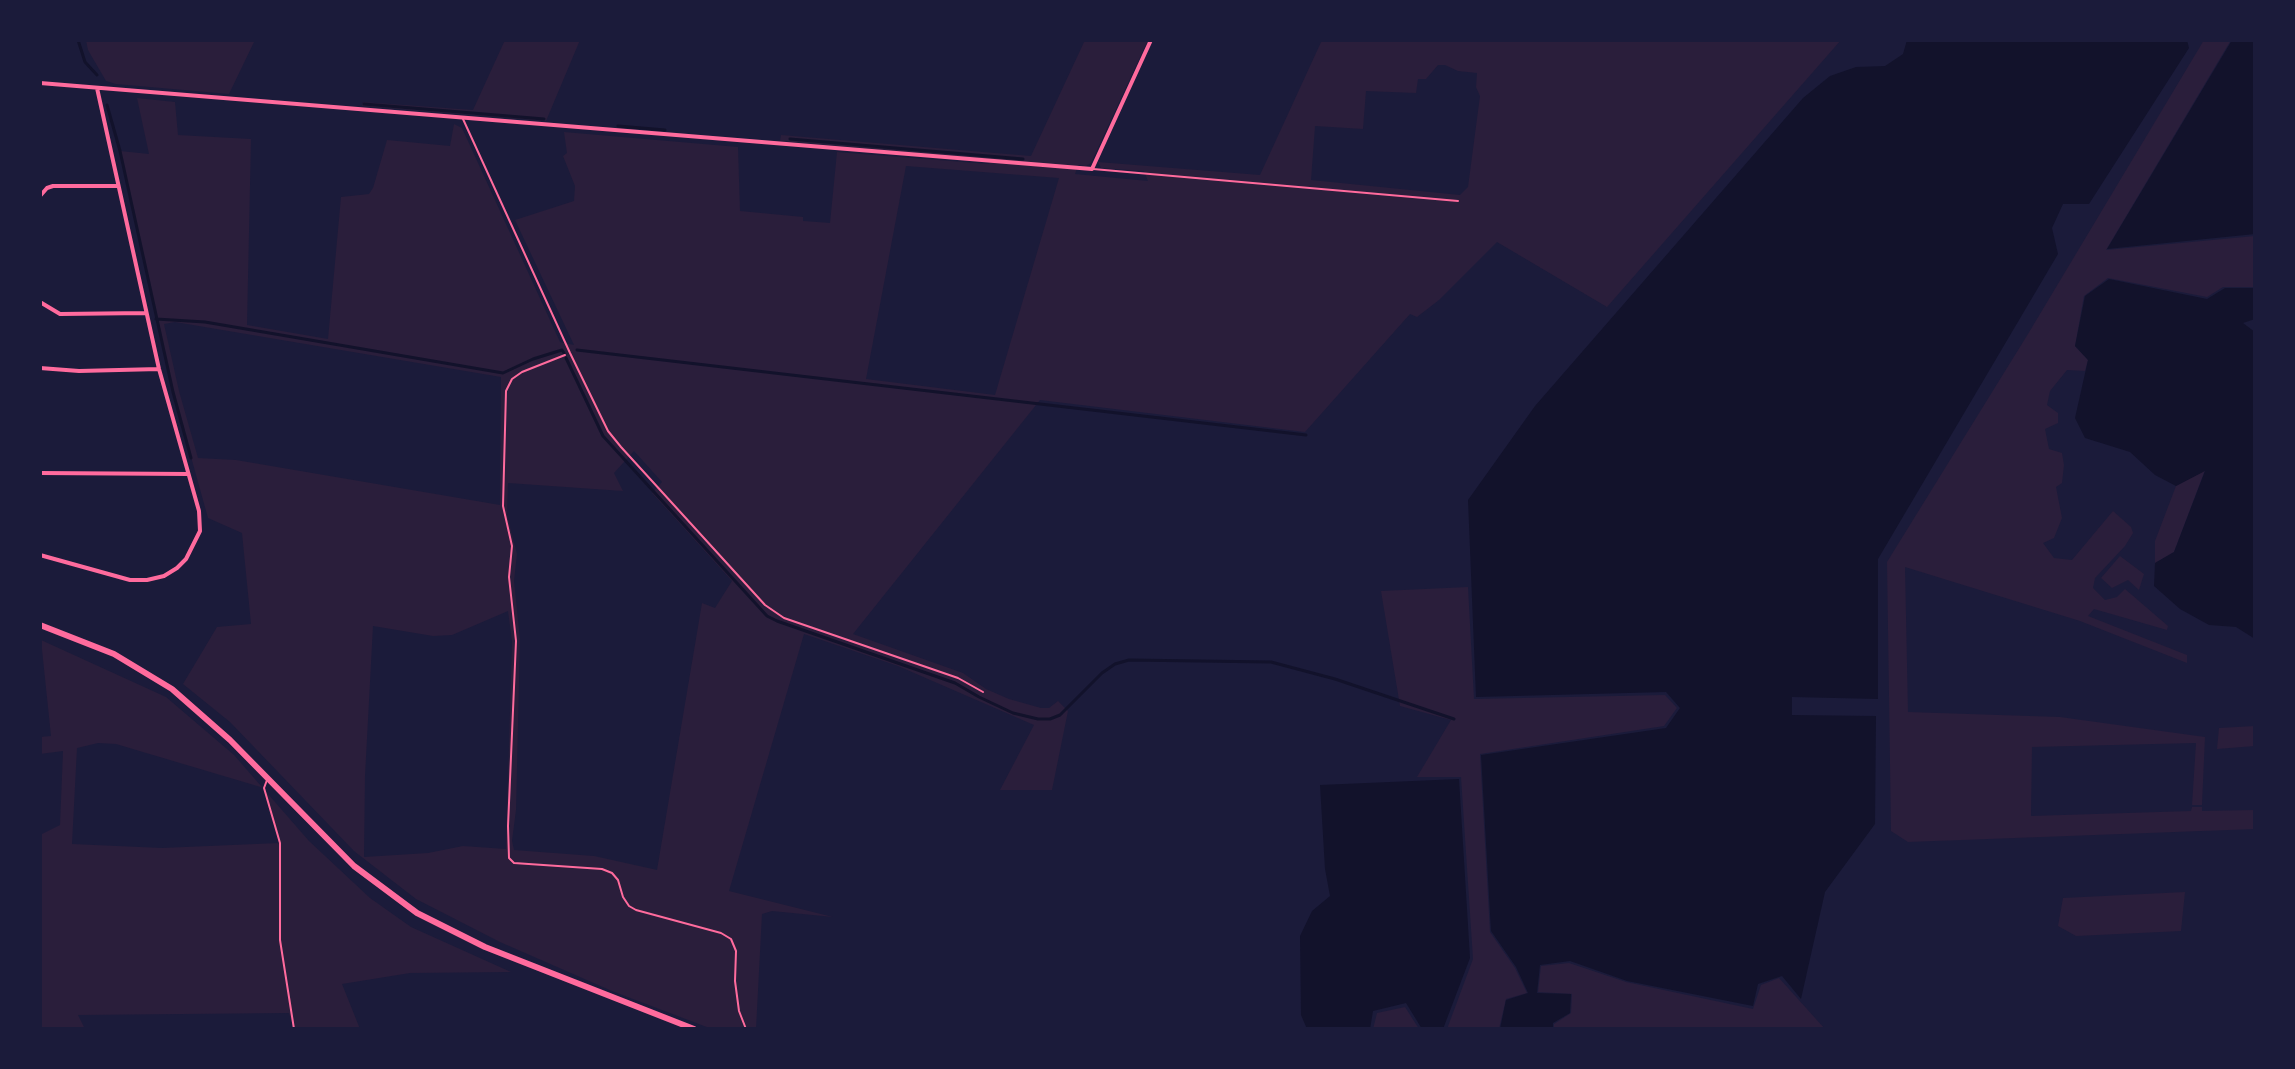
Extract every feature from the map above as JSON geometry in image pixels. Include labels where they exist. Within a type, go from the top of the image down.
[{"type":"main road","points":[[40,625],[114,654],[172,689],[230,740],[354,866],[417,913],[485,947],[694,1029]]},
{"type":"street","points":[[40,83],[1092,169],[1151,40]]},
{"type":"street","points":[[40,555],[130,580],[147,580],[164,576],[186,559],[200,531],[199,511],[159,369],[97,88]]},
{"type":"street","points":[[40,196],[53,186],[118,186]]},
{"type":"street","points":[[40,302],[60,314],[146,313]]},
{"type":"street","points":[[40,368],[94,372],[159,369]]},
{"type":"street","points":[[40,473],[188,474]]},
{"type":"lane","points":[[462,118],[608,431],[765,605],[784,618],[958,678],[983,692]]},
{"type":"lane","points":[[1092,169],[1458,201]]},
{"type":"lane","points":[[267,778],[264,788],[280,843],[280,940],[294,1029]]},
{"type":"path","points":[[570,353],[522,372],[512,379],[506,391],[503,506],[512,546],[509,570],[516,641],[509,858],[514,863],[602,869],[618,880],[623,897],[636,910],[721,933],[731,939],[736,951],[735,981],[739,1011],[746,1029]]},
{"type":"shaded area","points":[[86,40],[255,40],[229,94],[106,81],[88,50]]},
{"type":"shaded area","points":[[505,40],[580,40],[546,121],[362,106],[363,102],[473,110]]},
{"type":"shaded area","points":[[1085,40],[1148,40],[1091,163],[1078,165],[1075,174],[1148,181],[1144,171],[1101,168],[1098,162],[1260,175],[1322,40],[1841,40],[1607,307],[1497,242],[1439,300],[1417,317],[1410,314],[1305,432],[1040,400],[853,634],[963,673],[986,689],[1009,699],[1041,708],[1049,708],[1058,701],[1068,711],[1052,790],[1000,790],[1034,725],[898,666],[804,634],[729,891],[833,917],[772,911],[762,914],[756,1029],[712,1029],[612,991],[500,942],[416,899],[354,851],[230,722],[183,684],[217,627],[251,624],[242,533],[208,518],[156,319],[120,151],[149,154],[137,98],[175,102],[178,135],[251,139],[247,325],[328,339],[341,197],[369,194],[387,140],[450,146],[454,124],[462,128],[560,342],[574,345],[515,220],[574,201],[575,186],[563,156],[567,153],[564,132],[738,147],[740,211],[830,223],[837,152],[989,164],[992,159],[780,141],[781,135],[1031,156]],"holes":[[[1438,65],[1477,73],[1476,87],[1480,96],[1468,187],[1460,195],[1311,180],[1315,126],[1363,129],[1366,91],[1416,93],[1418,79],[1426,79]],[[906,166],[1059,178],[995,395],[866,379]],[[175,322],[501,377],[500,505],[236,460],[198,458],[164,324]],[[634,451],[662,482],[652,493],[732,581],[715,608],[702,603],[657,870],[594,856],[514,850],[512,841],[516,810],[520,640],[514,581],[517,554],[507,515],[508,483],[623,491],[614,473]],[[508,611],[512,641],[506,849],[463,846],[428,853],[364,857],[373,626],[433,636],[452,635]]]},
{"type":"shaded area","points":[[1907,40],[2187,40],[2189,48],[2089,204],[2063,204],[2052,228],[2058,254],[1878,559],[1878,699],[1792,697],[1792,715],[1876,716],[1875,824],[1825,892],[1801,999],[1782,976],[1758,984],[1753,1006],[1627,981],[1570,961],[1540,965],[1537,993],[1571,994],[1570,1013],[1553,1023],[1553,1029],[1500,1029],[1506,1000],[1528,993],[1516,967],[1491,931],[1481,755],[1666,728],[1680,708],[1666,692],[1476,697],[1468,500],[1535,406],[1803,98],[1830,76],[1856,67],[1885,66],[1903,54]]},
{"type":"shaded area","points":[[2204,40],[2231,40],[2106,250],[2255,236],[2255,287],[2223,287],[2207,297],[2108,278],[2084,296],[2075,346],[2088,360],[2085,371],[2067,370],[2050,391],[2047,405],[2058,413],[2058,423],[2045,429],[2049,449],[2062,453],[2064,465],[2062,483],[2056,487],[2062,518],[2054,538],[2043,543],[2054,558],[2072,560],[2113,511],[2131,527],[2133,533],[2095,578],[2093,588],[2105,600],[2117,597],[2125,589],[2168,626],[2167,630],[2094,609],[2088,616],[2187,655],[2187,663],[2080,621],[1905,567],[1908,712],[2060,717],[2205,737],[2202,805],[2192,805],[2196,743],[2032,747],[2031,816],[2191,811],[2192,807],[2202,807],[2202,811],[2255,810],[2255,829],[1908,842],[1891,831],[1887,562]]},
{"type":"shaded area","points":[[2232,40],[2255,40],[2255,234],[2107,249]]},
{"type":"shaded area","points":[[2109,279],[2207,299],[2225,288],[2255,288],[2255,319],[2243,323],[2255,332],[2255,639],[2236,627],[2209,625],[2180,609],[2154,586],[2155,563],[2174,552],[2205,471],[2176,486],[2155,475],[2130,452],[2085,438],[2075,418],[2088,360],[2075,346],[2085,296]]},
{"type":"shaded area","points":[[2205,470],[2174,552],[2155,563],[2155,541],[2176,486]]},
{"type":"shaded area","points":[[2120,556],[2144,574],[2139,590],[2128,580],[2112,588],[2101,578]]},
{"type":"shaded area","points":[[1468,587],[1474,699],[1665,695],[1677,708],[1664,726],[1480,754],[1490,932],[1515,968],[1527,993],[1506,999],[1499,1029],[1447,1029],[1473,959],[1461,777],[1417,777],[1451,720],[1400,706],[1381,591]]},
{"type":"shaded area","points":[[41,640],[166,697],[234,755],[262,788],[116,744],[98,743],[77,748],[72,844],[162,848],[279,843],[265,790],[309,841],[370,898],[411,927],[511,972],[410,973],[342,984],[360,1029],[294,1029],[289,1013],[78,1015],[85,1029],[40,1029],[40,835],[60,825],[63,751],[40,754],[40,737],[51,736]]},
{"type":"shaded area","points":[[2255,726],[2255,746],[2217,749],[2219,728]]},
{"type":"shaded area","points":[[1459,779],[1470,958],[1443,1029],[1422,1029],[1406,1003],[1373,1011],[1370,1029],[1307,1029],[1301,1015],[1300,936],[1312,911],[1330,896],[1325,869],[1320,785]]},
{"type":"shaded area","points":[[2185,892],[2181,931],[2076,936],[2058,926],[2063,898]]},
{"type":"shaded area","points":[[1569,963],[1626,982],[1753,1009],[1761,985],[1779,978],[1825,1029],[1554,1029],[1554,1024],[1571,1013],[1572,994],[1538,992],[1541,966]]},
{"type":"shaded area","points":[[1405,1007],[1419,1029],[1373,1029],[1377,1013]]},
{"type":"waterway","points":[[78,40],[85,62],[97,75]]},
{"type":"waterway","points":[[364,104],[544,119]]},
{"type":"waterway","points":[[107,105],[191,458]]},
{"type":"waterway","points":[[618,126],[665,130]]},
{"type":"waterway","points":[[790,139],[1023,159]]},
{"type":"waterway","points":[[156,319],[205,322],[503,373],[533,359],[562,350],[564,353]]},
{"type":"waterway","points":[[577,350],[1306,435]]},
{"type":"waterway","points":[[566,358],[603,436],[767,616],[777,621],[955,683],[1013,713],[1038,719],[1060,715],[1102,673],[1115,664],[1129,660],[1271,662],[1335,679],[1454,719]]}]
